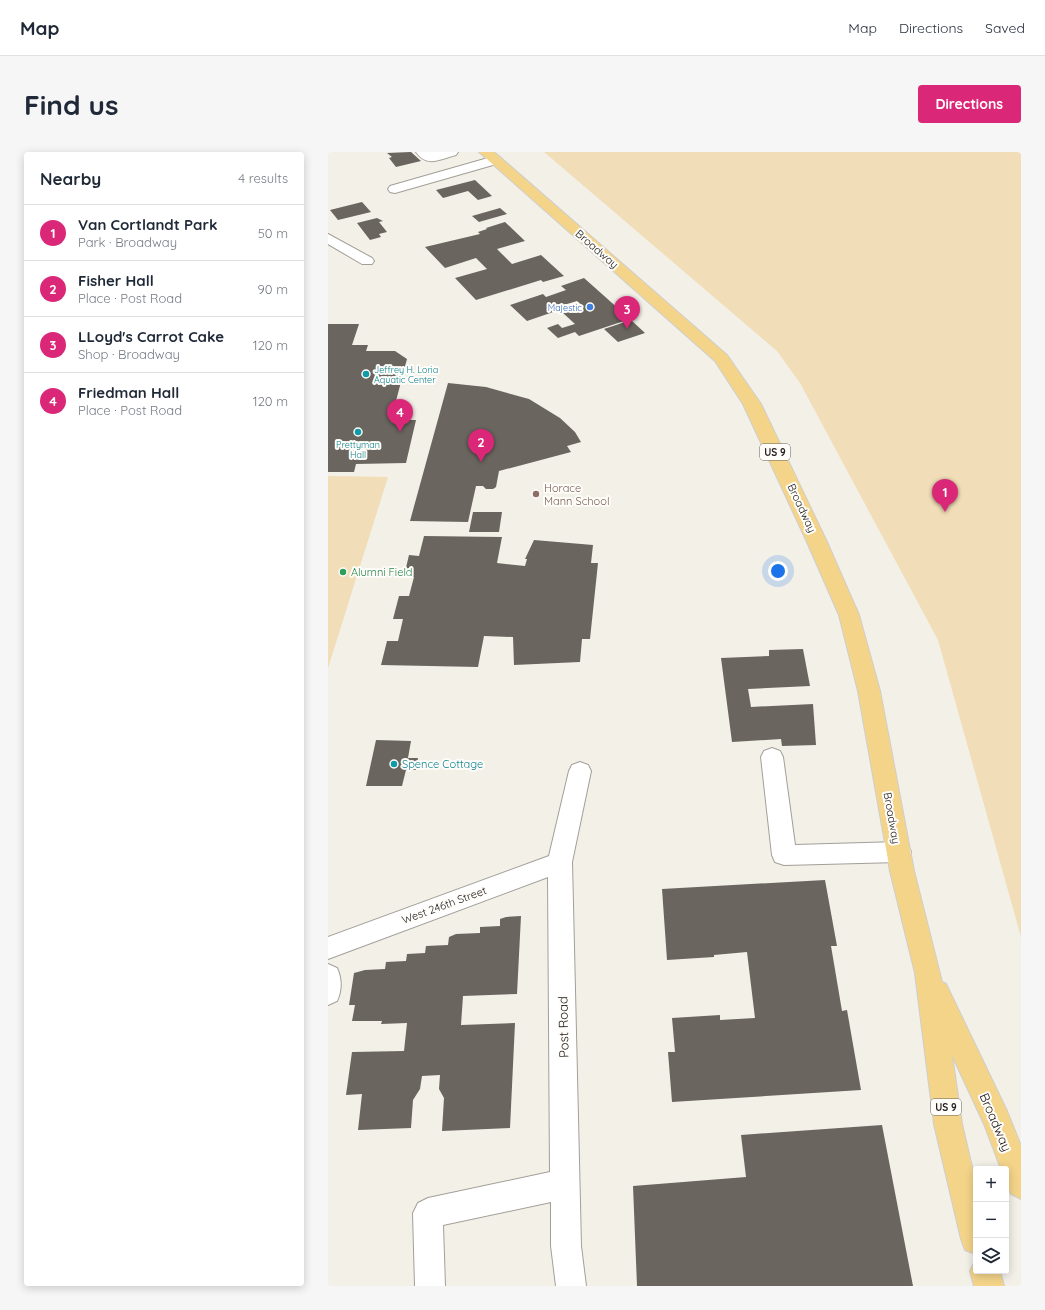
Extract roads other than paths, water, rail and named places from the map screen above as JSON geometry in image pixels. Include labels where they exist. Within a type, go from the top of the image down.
[{"type":"main road","name":"Broadway","points":[[491,156],[690,329],[721,358],[752,404],[817,542],[849,615],[869,691],[898,852],[914,925],[928,973],[948,1124],[961,1183],[976,1238]]},
{"type":"main road","name":"Broadway","points":[[928,973],[997,1121],[1021,1184]]},
{"type":"main road","points":[[986,1274],[989,1286]]},
{"type":"street","points":[[423,152],[428,158],[451,152]]},
{"type":"street","points":[[395,189],[491,156]]},
{"type":"street","points":[[328,238],[368,261]]},
{"type":"street","points":[[772,757],[784,855],[898,852]]},
{"type":"street","name":"Post Road","points":[[571,1286],[566,1246],[560,862],[580,771]]},
{"type":"street","name":"West 246th Street","points":[[328,948],[560,862]]},
{"type":"street","points":[[328,976],[328,993]]},
{"type":"street","points":[[430,1286],[428,1213],[565,1184]]},
{"type":"place","name":"Majestic","points":[[590,307]]},
{"type":"place","name":"LLoyd's Carrot Cake","points":[[627,329]]},
{"type":"place","name":"Jeffrey H. Loria Aquatic Center","points":[[366,374]]},
{"type":"place","name":"Prettyman Hall","points":[[358,432]]},
{"type":"place","name":"Friedman Hall","points":[[400,432]]},
{"type":"place","name":"Fisher Hall","points":[[481,462]]},
{"type":"place","name":"Horace Mann School","points":[[536,494]]},
{"type":"place","name":"Van Cortlandt Park","points":[[945,512]]},
{"type":"place","name":"Alumni Field","points":[[343,572]]},
{"type":"place","name":"Spence Cottage","points":[[394,764]]}]
